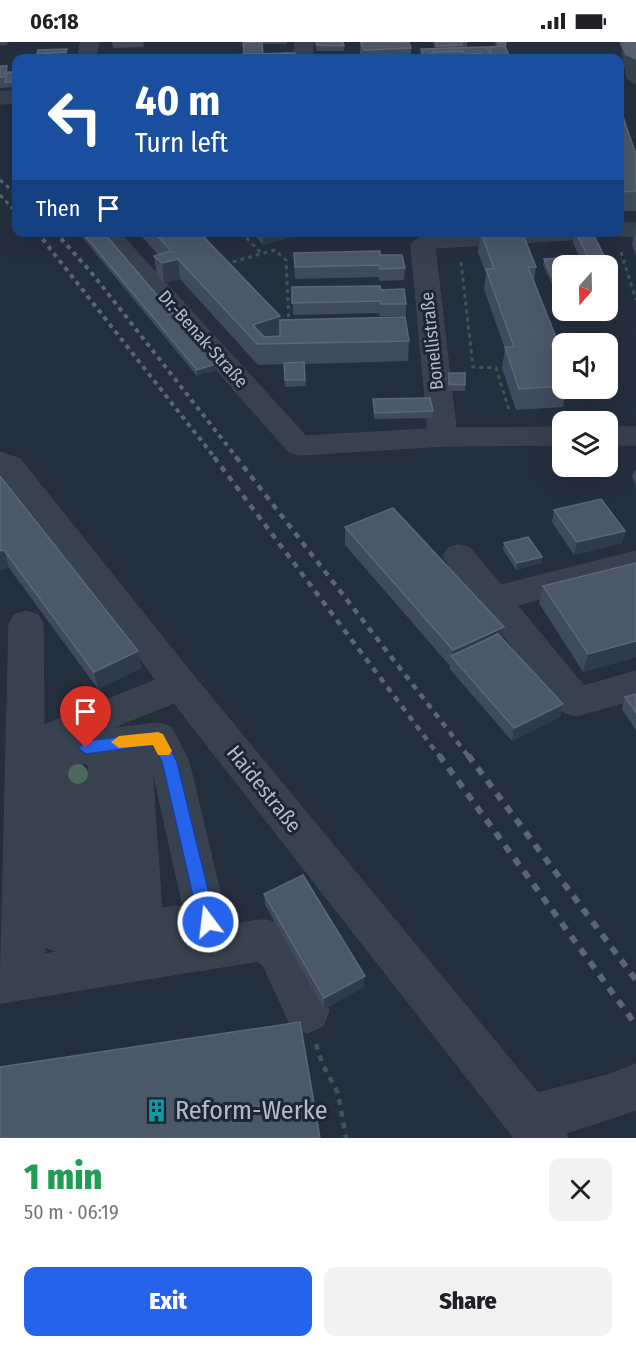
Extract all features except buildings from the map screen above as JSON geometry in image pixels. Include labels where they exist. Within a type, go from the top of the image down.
[{"type":"street","name":"Dr.-Benak-Straße","points":[[111,237],[299,446],[443,437]]},
{"type":"street","points":[[458,239],[494,237]]},
{"type":"street","name":"Bonellistraße","points":[[443,437],[423,245],[432,240],[458,239]]},
{"type":"street","points":[[443,437],[552,436]]},
{"type":"street","points":[[618,436],[636,436]]},
{"type":"street","name":"Haidestraße","points":[[0,460],[10,466],[180,686],[536,1128]]},
{"type":"street","points":[[459,556],[576,702],[636,685]]},
{"type":"street","points":[[493,599],[636,562]]},
{"type":"street","points":[[26,624],[115,934]]},
{"type":"street","points":[[180,686],[69,769],[11,980],[266,940],[279,953],[308,1011]]},
{"type":"street","points":[[69,769],[132,741],[158,738],[170,762],[208,922],[115,934]]},
{"type":"street","points":[[115,934],[132,741]]},
{"type":"street","points":[[536,1128],[636,1087]]},
{"type":"path","points":[[624,234],[636,300]]},
{"type":"path","points":[[246,237],[261,254]]},
{"type":"path","points":[[458,239],[473,368],[496,369],[518,436]]},
{"type":"path","points":[[221,265],[275,250],[286,260],[290,334]]},
{"type":"path","points":[[308,1011],[322,1063],[338,1093],[346,1138]]},
{"type":"railway","points":[[0,180],[12,190]]},
{"type":"railway","points":[[0,195],[12,208]]},
{"type":"railway","points":[[41,237],[215,458]]},
{"type":"railway","points":[[60,237],[91,272],[237,458]]},
{"type":"railway","points":[[214,457],[440,757]]},
{"type":"railway","points":[[236,457],[469,757]]},
{"type":"railway","points":[[439,755],[636,1025]]},
{"type":"railway","points":[[468,755],[636,980]]},
{"type":"slow traffic","points":[[119,742],[158,738],[164,751]]},
{"type":"place","name":"Reform-Werke","points":[[157,1110]]},
{"type":"route","points":[[86,748],[158,738],[170,762],[208,922]]}]
